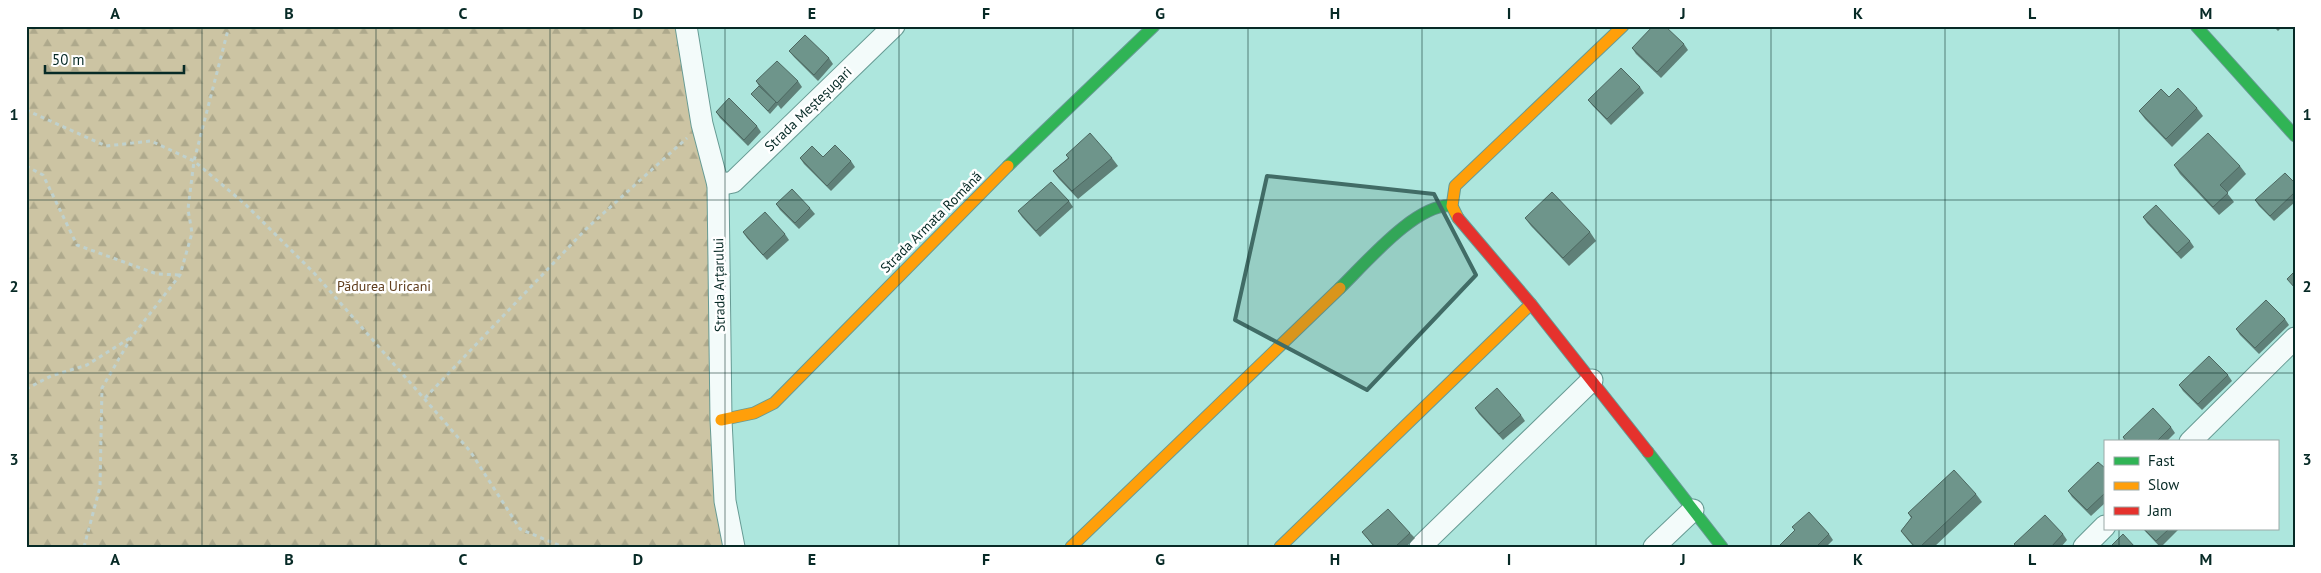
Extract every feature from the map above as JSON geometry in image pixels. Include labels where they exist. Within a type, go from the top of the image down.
[{"type":"street","name":"Strada Arțarului","points":[[686,26],[702,124],[718,185],[721,420],[725,501],[734,547]]},
{"type":"street","name":"Strada Meșteșugari","points":[[718,185],[733,182],[894,26]]},
{"type":"street","name":"Strada Armata Română","points":[[721,420],[754,413],[774,403],[998,176],[1154,26]]},
{"type":"street","points":[[1623,26],[1465,175],[1456,186],[1452,206],[1461,224],[1531,304],[1722,547]]},
{"type":"street","points":[[2196,26],[2295,136]]},
{"type":"street","points":[[1071,547],[1408,223],[1434,206],[1443,204],[1452,206]]},
{"type":"street","points":[[1280,547],[1531,304]]},
{"type":"street","points":[[2192,440],[2295,338]]},
{"type":"street","points":[[1420,547],[1592,380]]},
{"type":"street","points":[[1654,547],[1693,510]]},
{"type":"street","points":[[2084,547],[2104,527]]},
{"type":"path","points":[[84,547],[100,487],[102,388],[131,338],[180,275],[192,233],[188,209],[194,161],[229,26]]},
{"type":"path","points":[[26,110],[106,146],[151,141],[194,161],[245,204],[315,274],[425,398],[470,451],[520,529],[563,547]]},
{"type":"path","points":[[425,398],[586,229],[702,124]]},
{"type":"path","points":[[26,166],[43,175],[77,245],[156,274],[180,275]]},
{"type":"path","points":[[26,389],[51,376],[87,365],[131,338]]},
{"type":"highlighted area","points":[[1267,176],[1434,194],[1476,275],[1367,390],[1235,320]]},
{"type":"green space","name":"Pădurea Uricani","points":[[26,26],[679,26],[711,178],[717,420],[743,547],[26,547]]},
{"type":"building","points":[[1653,26],[1665,26],[1684,44],[1657,72],[1632,48]]},
{"type":"building","points":[[805,35],[829,58],[814,75],[789,51]]},
{"type":"building","points":[[777,61],[798,81],[777,103],[756,81]]},
{"type":"building","points":[[1621,68],[1640,87],[1607,119],[1588,100]]},
{"type":"building","points":[[759,86],[776,102],[768,111],[751,94]]},
{"type":"building","points":[[2178,88],[2197,108],[2166,139],[2139,111],[2161,89],[2169,97]]},
{"type":"building","points":[[729,98],[757,126],[744,140],[716,112]]},
{"type":"building","points":[[1090,133],[1112,158],[1072,191],[1053,171],[1069,158],[1066,155]]},
{"type":"building","points":[[2208,133],[2240,166],[2220,185],[2228,193],[2213,207],[2174,165]]},
{"type":"building","points":[[835,145],[851,161],[827,186],[800,158],[812,146],[823,157]]},
{"type":"building","points":[[2285,173],[2295,183],[2295,192],[2270,216],[2255,200]]},
{"type":"building","points":[[1051,182],[1069,201],[1036,231],[1018,211]]},
{"type":"building","points":[[792,189],[810,208],[795,223],[776,204]]},
{"type":"building","points":[[1552,192],[1590,232],[1563,258],[1525,218]]},
{"type":"building","points":[[2156,205],[2190,241],[2177,253],[2143,217]]},
{"type":"building","points":[[765,212],[785,234],[763,255],[743,232]]},
{"type":"building","points":[[2295,271],[2295,288],[2287,279]]},
{"type":"building","points":[[2266,300],[2285,319],[2255,348],[2236,329]]},
{"type":"building","points":[[2209,356],[2228,375],[2198,404],[2179,385]]},
{"type":"building","points":[[1497,388],[1521,415],[1499,434],[1475,408]]},
{"type":"building","points":[[2153,408],[2171,427],[2158,440],[2125,440],[2123,437]]},
{"type":"building","points":[[2098,462],[2104,467],[2104,494],[2087,510],[2068,491]]},
{"type":"building","points":[[1954,470],[1976,494],[1920,547],[1915,547],[1901,531],[1912,517],[1908,513]]},
{"type":"building","points":[[1388,509],[1410,533],[1395,547],[1375,547],[1362,532]]},
{"type":"building","points":[[1809,512],[1829,534],[1816,547],[1778,547],[1795,530],[1792,527]]},
{"type":"building","points":[[2045,515],[2063,534],[2051,547],[2017,547],[2014,544]]},
{"type":"building","points":[[2145,530],[2168,530],[2156,541]]},
{"type":"building","points":[[2123,534],[2135,547],[2110,547]]},
{"type":"traffic: fast","points":[[1008,166],[1154,26]]},
{"type":"traffic: fast","points":[[2196,26],[2295,136]]},
{"type":"traffic: fast","points":[[1340,288],[1377,250],[1408,224],[1438,207],[1452,206]]},
{"type":"traffic: fast","points":[[1648,452],[1722,547]]},
{"type":"traffic: slow","points":[[1458,218],[1452,206],[1455,186],[1623,26]]},
{"type":"traffic: slow","points":[[721,420],[754,413],[774,403],[1008,166]]},
{"type":"traffic: slow","points":[[1071,547],[1340,288]]},
{"type":"traffic: slow","points":[[1280,547],[1531,304]]},
{"type":"traffic: jam","points":[[1458,218],[1531,304],[1648,452]]}]
